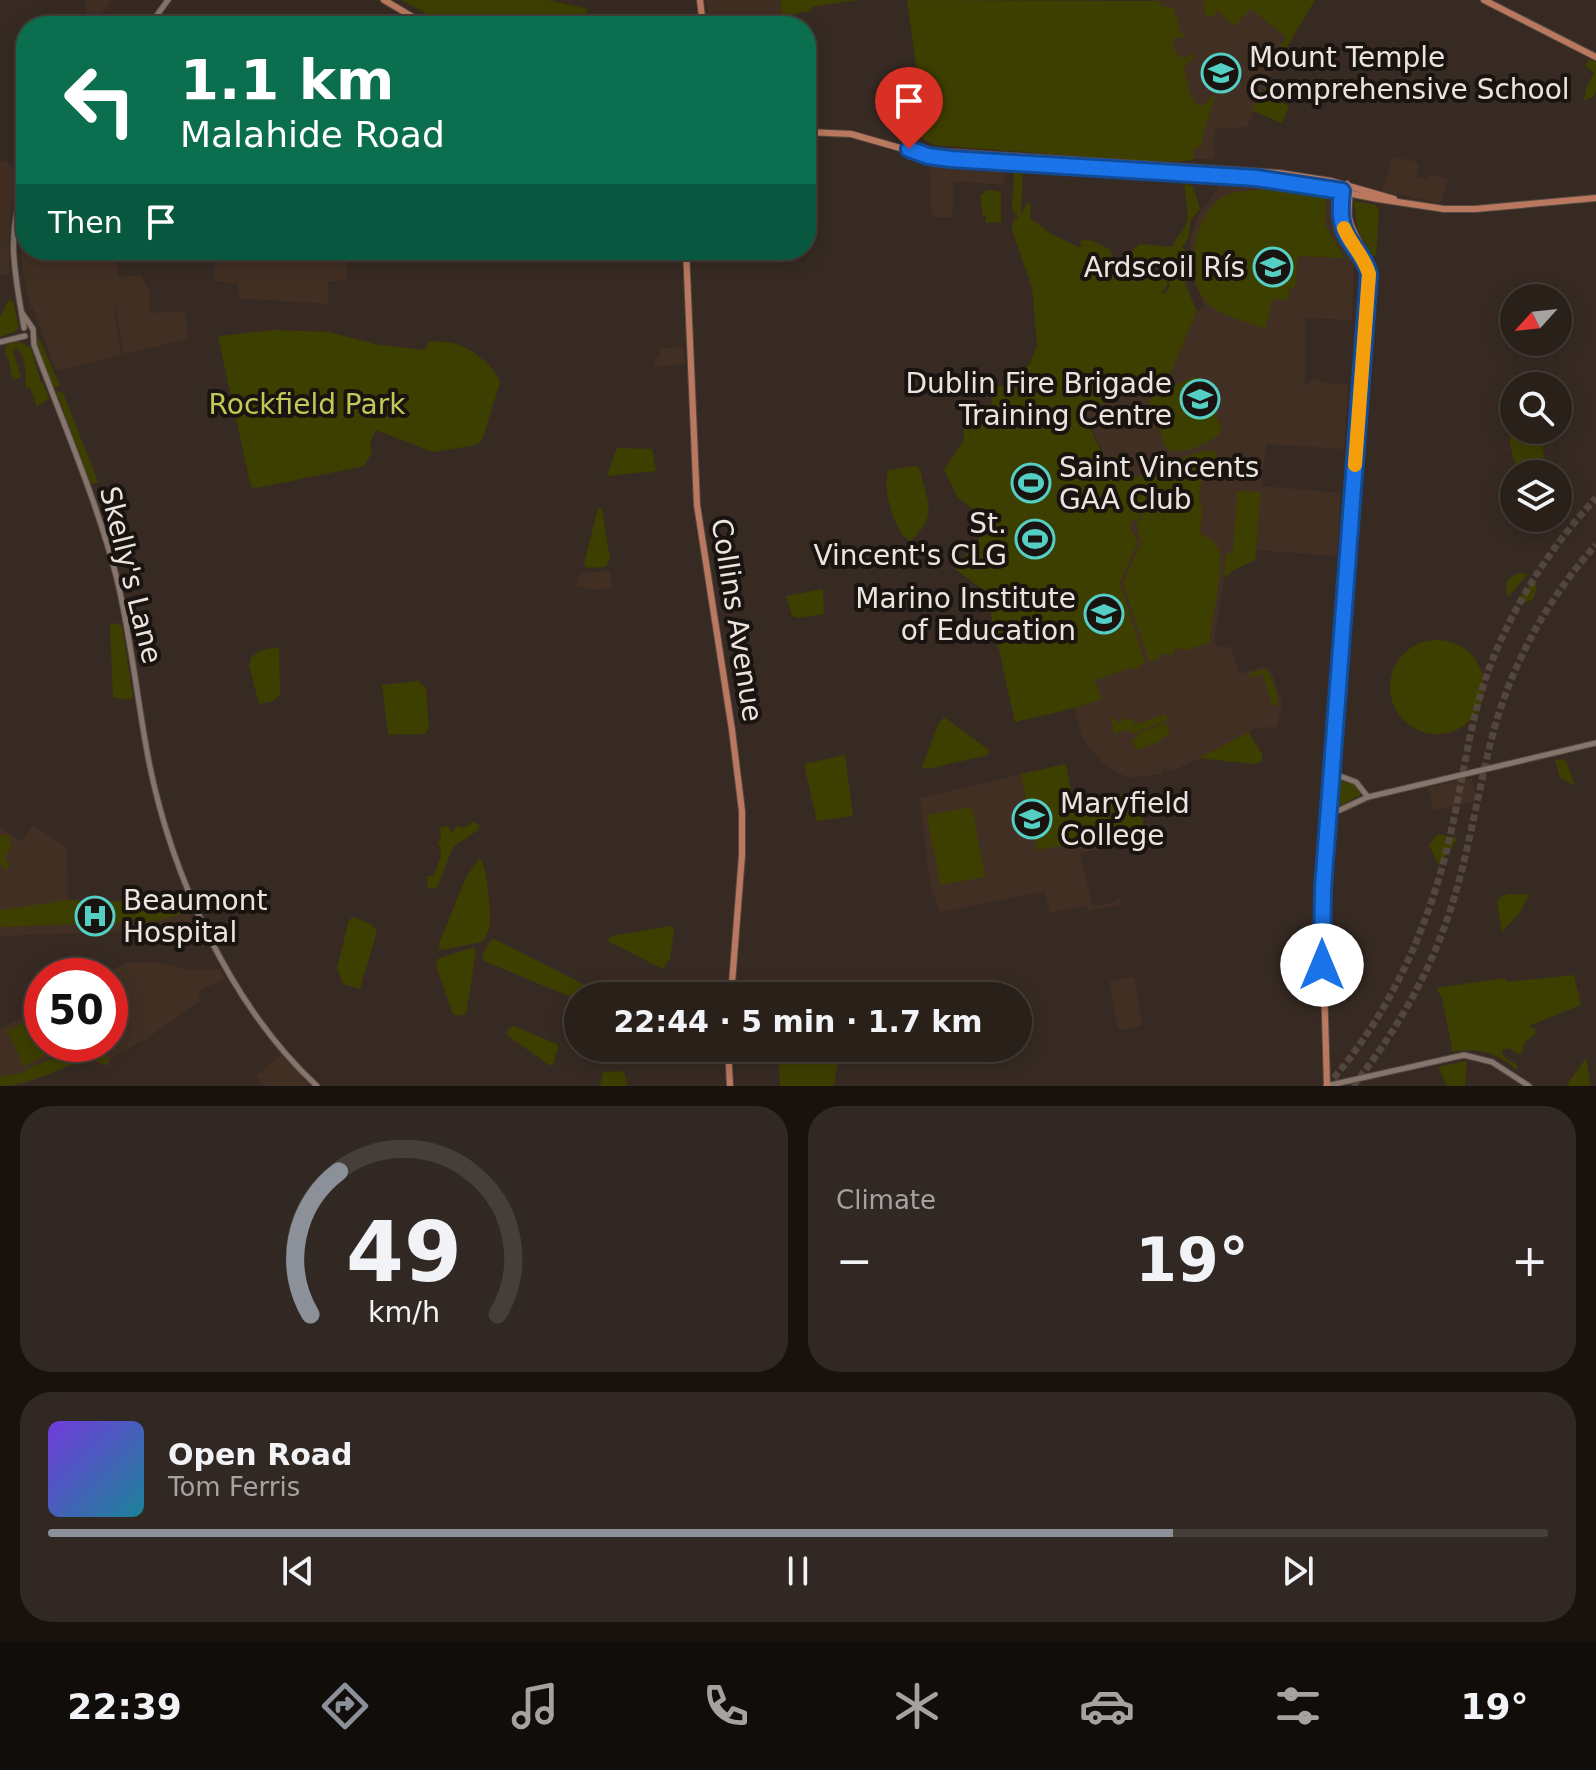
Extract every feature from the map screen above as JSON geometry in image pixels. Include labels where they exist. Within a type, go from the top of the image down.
[{"type":"main road","points":[[384,0],[411,16]]},
{"type":"main road","points":[[1484,0],[1596,57]]},
{"type":"main road","points":[[816,132],[851,134],[914,150],[926,148],[1069,163],[1294,178],[1414,205]]},
{"type":"main road","points":[[1345,188],[1350,193],[1414,205],[1459,209],[1596,198]]},
{"type":"main road","points":[[1345,188],[1341,222],[1369,274]]},
{"type":"main road","points":[[1326,1086],[1321,939],[1369,274],[1369,261],[1350,220],[1350,193]]},
{"type":"main road","points":[[1341,222],[1350,220]]},
{"type":"main road","name":"Collins Avenue","points":[[686,260],[697,505],[742,811],[742,855],[732,982]]},
{"type":"main road","points":[[729,1062],[730,1086]]},
{"type":"street","name":"Skelly's Lane","points":[[16,215],[13,242],[16,292],[27,332],[104,531],[125,617],[148,760],[164,821],[197,912],[234,981],[263,1026],[313,1085]]},
{"type":"street","points":[[0,342],[27,332]]},
{"type":"street","points":[[1329,810],[1340,810],[1368,797],[1596,743]]},
{"type":"street","points":[[1332,773],[1356,782],[1368,797]]},
{"type":"street","points":[[1326,1086],[1464,1055],[1509,1070],[1529,1086]]},
{"type":"shaded area","points":[[85,0],[112,0],[100,16],[87,16]]},
{"type":"shaded area","points":[[706,0],[780,0],[782,16],[708,16]]},
{"type":"shaded area","name":"Mount Temple Comprehensive School","points":[[1151,0],[1315,0],[1262,90],[1247,127],[1215,129],[1214,159],[1193,159],[1193,149]]},
{"type":"shaded area","points":[[1392,157],[1415,161],[1419,166],[1417,177],[1428,179],[1430,174],[1448,179],[1440,203],[1382,191]]},
{"type":"shaded area","points":[[0,161],[16,166],[16,196],[9,233],[9,275],[0,275]]},
{"type":"shaded area","points":[[929,164],[1005,166],[1004,185],[954,181],[952,217],[932,217]]},
{"type":"shaded area","points":[[1223,181],[1333,195],[1338,231],[1354,257],[1352,320],[1306,318],[1305,385],[1317,378],[1324,383],[1348,384],[1344,449],[1266,444],[1261,486],[1341,493],[1337,556],[1256,550],[1255,560],[1224,578],[1214,638],[1217,646],[1230,647],[1239,674],[1265,666],[1271,670],[1282,703],[1277,727],[1255,728],[1224,747],[1172,771],[1163,767],[1162,774],[1128,778],[1103,764],[1082,737],[1074,708],[1015,722],[986,592],[955,569],[1120,583],[1138,539],[1129,527],[1084,411],[1168,379],[1197,311],[1205,306],[1192,277],[1190,240],[1197,217]]},
{"type":"shaded area","points":[[22,260],[112,260],[118,265],[117,277],[141,275],[149,289],[149,313],[185,311],[188,339],[123,354],[116,303],[121,355],[56,371],[26,290]]},
{"type":"shaded area","points":[[215,260],[348,260],[347,280],[328,282],[328,304],[239,298],[238,284],[214,281]]},
{"type":"shaded area","points":[[684,347],[685,364],[654,367],[654,358],[660,358],[660,348]]},
{"type":"shaded area","points":[[580,573],[611,573],[612,588],[593,590],[576,585]]},
{"type":"shaded area","name":"Maryfield College","points":[[1065,764],[1071,797],[1075,799],[1137,796],[1144,840],[1080,853],[1092,904],[1114,902],[1119,898],[1121,905],[1088,910],[1086,905],[1050,913],[1045,891],[940,912],[930,885],[920,798]]},
{"type":"shaded area","points":[[1472,778],[1477,801],[1434,810],[1428,788]]},
{"type":"shaded area","points":[[33,825],[67,848],[68,899],[182,903],[190,910],[192,920],[187,923],[192,929],[0,936],[0,827],[21,842]]},
{"type":"shaded area","points":[[154,962],[191,970],[220,969],[225,979],[198,991],[200,1001],[128,1049],[128,963]]},
{"type":"shaded area","points":[[1134,977],[1142,1026],[1118,1030],[1110,981]]},
{"type":"shaded area","points":[[24,1016],[24,1062],[85,1062],[10,1086],[0,1086],[0,1029]]},
{"type":"shaded area","points":[[281,1055],[311,1086],[264,1086],[256,1076]]},
{"type":"green space","points":[[401,0],[549,0],[588,9],[587,16],[431,16]]},
{"type":"green space","points":[[780,0],[858,0],[812,7],[811,11],[782,16]]},
{"type":"green space","points":[[907,0],[1161,1],[1160,6],[1174,8],[1184,35],[1183,39],[1173,39],[1175,52],[1184,59],[1194,52],[1184,68],[1195,104],[1203,106],[1216,94],[1202,145],[1193,151],[1193,159],[1189,161],[1154,162],[934,145],[918,136],[919,87]]},
{"type":"green space","points":[[1203,0],[1315,0],[1284,52],[1280,46],[1286,37],[1251,9],[1234,26],[1218,11],[1212,17],[1206,16]]},
{"type":"green space","points":[[1589,59],[1596,62],[1596,90],[1594,96],[1584,101],[1594,72],[1585,66]]},
{"type":"green space","points":[[1267,85],[1276,92],[1274,99],[1289,106],[1282,123],[1251,110]]},
{"type":"green space","points":[[1023,169],[1021,215],[1028,201],[1030,218],[1051,234],[1079,247],[1082,240],[1093,241],[1111,250],[1112,256],[1120,264],[1119,270],[1139,268],[1165,272],[1168,282],[1164,291],[1160,292],[1164,294],[1169,289],[1170,261],[1157,268],[1140,262],[1137,265],[1132,262],[1131,252],[1140,244],[1173,247],[1187,219],[1185,183],[1193,186],[1200,209],[1190,221],[1189,237],[1182,247],[1188,253],[1184,268],[1185,282],[1197,311],[1168,379],[1084,412],[1104,460],[1118,456],[1127,481],[1195,453],[1214,450],[1222,467],[1209,470],[1202,479],[1200,532],[1218,548],[1221,566],[1210,642],[1184,651],[1182,648],[1174,650],[1175,654],[1170,656],[1168,653],[1158,656],[1159,660],[1149,661],[1123,583],[1141,542],[1136,522],[1143,519],[1129,484],[1141,518],[1132,521],[1130,529],[1138,541],[1120,583],[1145,663],[1134,670],[1133,667],[1095,680],[1102,699],[1015,722],[986,592],[955,569],[991,523],[957,497],[944,469],[964,440],[963,419],[967,416],[980,419],[992,402],[991,387],[1014,384],[1030,363],[1037,345],[1032,288],[1012,230],[1012,223],[1018,217],[1012,209],[1014,172]]},
{"type":"green space","name":"Ardscoil Rís","points":[[1268,187],[1326,194],[1325,225],[1345,258],[1298,256],[1295,288],[1290,288],[1287,300],[1273,299],[1265,329],[1218,311],[1203,298],[1197,285],[1194,253],[1203,221],[1221,198]]},
{"type":"green space","points":[[987,190],[1001,193],[1001,222],[986,223],[980,196]]},
{"type":"green space","points":[[1354,201],[1376,205],[1379,211],[1376,256],[1372,256],[1357,228]]},
{"type":"green space","points":[[9,300],[13,301],[19,328],[0,337],[0,317]]},
{"type":"green space","name":"Rockfield Park","points":[[274,330],[329,332],[378,345],[425,350],[429,341],[456,344],[468,349],[489,365],[500,383],[482,440],[476,445],[433,452],[376,430],[370,443],[372,453],[364,466],[251,487],[218,336]]},
{"type":"green space","points":[[38,336],[60,386],[54,388],[37,346]]},
{"type":"green space","points":[[19,341],[31,349],[49,398],[37,407],[30,387],[26,388],[25,367],[20,352],[17,348],[13,350],[21,377],[13,380],[5,354],[6,345]]},
{"type":"green space","points":[[1194,377],[1205,384],[1222,431],[1195,448],[1172,451],[1166,448],[1149,401],[1153,394]]},
{"type":"green space","points":[[56,391],[63,393],[98,482],[91,484]]},
{"type":"green space","points":[[1511,444],[1543,444],[1543,460],[1514,460]]},
{"type":"green space","points":[[617,448],[652,449],[656,471],[607,476]]},
{"type":"green space","points":[[916,466],[920,469],[928,515],[910,541],[894,519],[887,477],[889,470]]},
{"type":"green space","points":[[1237,491],[1261,492],[1255,560],[1224,578],[1226,553],[1233,553]]},
{"type":"green space","points":[[598,508],[602,509],[610,559],[605,567],[587,568],[584,564]]},
{"type":"green space","points":[[1520,573],[1528,574],[1508,597],[1508,582]]},
{"type":"green space","points":[[1534,580],[1537,587],[1533,599],[1522,604],[1515,603]]},
{"type":"green space","points":[[823,589],[824,614],[799,618],[792,616],[786,596]]},
{"type":"green space","points":[[110,624],[122,626],[133,697],[129,700],[113,697]]},
{"type":"green space","points":[[1437,640],[1455,644],[1470,654],[1480,669],[1484,687],[1480,705],[1470,720],[1455,730],[1437,734],[1419,730],[1404,720],[1394,705],[1390,687],[1394,669],[1404,654],[1419,644]]},
{"type":"green space","points":[[279,647],[280,695],[273,701],[259,704],[249,665],[251,657],[262,650]]},
{"type":"green space","points":[[1264,669],[1268,671],[1275,689],[1277,707],[1272,706],[1263,674],[1250,678],[1249,674]]},
{"type":"green space","points":[[418,681],[426,688],[429,728],[425,734],[388,735],[382,685]]},
{"type":"green space","points":[[1123,713],[1125,720],[1132,718],[1135,725],[1165,714],[1168,720],[1131,734],[1129,729],[1114,734],[1111,718],[1122,722]]},
{"type":"green space","points":[[944,717],[989,750],[988,755],[922,768],[937,726]]},
{"type":"green space","points":[[1166,723],[1170,735],[1136,750],[1132,739],[1139,737],[1138,733]]},
{"type":"green space","points":[[1248,732],[1262,753],[1262,762],[1252,764],[1199,758]]},
{"type":"green space","points":[[845,755],[853,816],[817,821],[804,764]]},
{"type":"green space","points":[[1563,759],[1575,786],[1560,777],[1555,760]]},
{"type":"green space","points":[[1066,764],[1072,797],[1138,794],[1146,840],[1121,845],[1120,841],[1085,849],[1075,843],[1037,850],[1021,774]]},
{"type":"green space","points":[[1337,779],[1352,783],[1362,794],[1337,808]]},
{"type":"green space","points":[[972,807],[985,877],[940,885],[927,815]]},
{"type":"green space","points":[[473,822],[479,825],[478,830],[453,847],[437,887],[427,887],[428,879],[425,877],[434,875],[441,856],[440,845],[437,844],[441,838],[440,828],[447,826],[453,833],[456,826],[464,828]]},
{"type":"green space","points":[[1438,834],[1458,838],[1439,866],[1429,845]]},
{"type":"green space","points":[[0,835],[8,835],[13,840],[8,839],[12,847],[7,851],[6,860],[10,864],[4,869],[0,863]]},
{"type":"green space","points":[[480,858],[489,899],[488,933],[482,942],[439,949],[466,877]]},
{"type":"green space","points":[[1509,894],[1529,894],[1521,911],[1502,932],[1497,901]]},
{"type":"green space","name":"Beaumont Hospital","points":[[68,900],[181,903],[186,907],[181,914],[156,921],[0,927],[0,910]]},
{"type":"green space","points":[[353,917],[371,924],[377,931],[360,989],[343,984],[337,968],[349,920]]},
{"type":"green space","points":[[671,926],[674,930],[670,958],[663,969],[608,941],[611,936]]},
{"type":"green space","points":[[494,939],[579,982],[564,982],[564,994],[484,961],[482,956]]},
{"type":"green space","points":[[474,947],[476,951],[466,1014],[458,1016],[453,1014],[436,966],[438,959]]},
{"type":"green space","points":[[1574,975],[1581,1005],[1529,1026],[1535,1029],[1536,1034],[1525,1042],[1521,1055],[1508,1048],[1502,1050],[1503,1056],[1517,1065],[1517,1070],[1487,1053],[1471,1050],[1453,1052],[1442,998],[1436,988],[1505,978],[1506,982]]},
{"type":"green space","points":[[24,1023],[24,1062],[32,1062],[24,1066],[7,1031]]},
{"type":"green space","points":[[514,1026],[559,1045],[553,1065],[507,1035]]},
{"type":"green space","points":[[1586,1058],[1591,1086],[1566,1086]]},
{"type":"green space","points":[[1467,1061],[1465,1086],[1447,1086],[1438,1067]]},
{"type":"green space","points":[[78,1062],[35,1079],[0,1086],[0,1077],[21,1073],[35,1065]]},
{"type":"green space","points":[[779,1062],[838,1062],[834,1086],[780,1086]]},
{"type":"green space","points":[[621,1071],[625,1074],[627,1086],[600,1086],[603,1072]]},
{"type":"tunnel","points":[[1327,1086],[1370,1029],[1419,935],[1451,832],[1484,682],[1512,617],[1536,575],[1596,498]]},
{"type":"tunnel","points":[[1353,1086],[1400,1019],[1426,971],[1447,921],[1498,715],[1519,662],[1561,588],[1596,545]]},
{"type":"slow traffic","points":[[1344,228],[1350,242],[1360,252],[1369,274],[1355,465]]},
{"type":"place","name":"Mount Temple Comprehensive School","points":[[1221,73]]},
{"type":"place","name":"Ardscoil Rís","points":[[1273,267]]},
{"type":"place","name":"Dublin Fire Brigade Training Centre","points":[[1200,399]]},
{"type":"place","name":"Saint Vincents GAA Club","points":[[1031,483]]},
{"type":"place","name":"St. Vincent's CLG","points":[[1035,539]]},
{"type":"place","name":"Marino Institute of Education","points":[[1104,614]]},
{"type":"place","name":"Maryfield College","points":[[1032,819]]},
{"type":"place","name":"Beaumont Hospital","points":[[95,916]]},
{"type":"route","points":[[909,149],[928,156],[951,159],[1256,178],[1342,191],[1341,222],[1350,242],[1360,252],[1369,274],[1323,888],[1322,965]]}]
